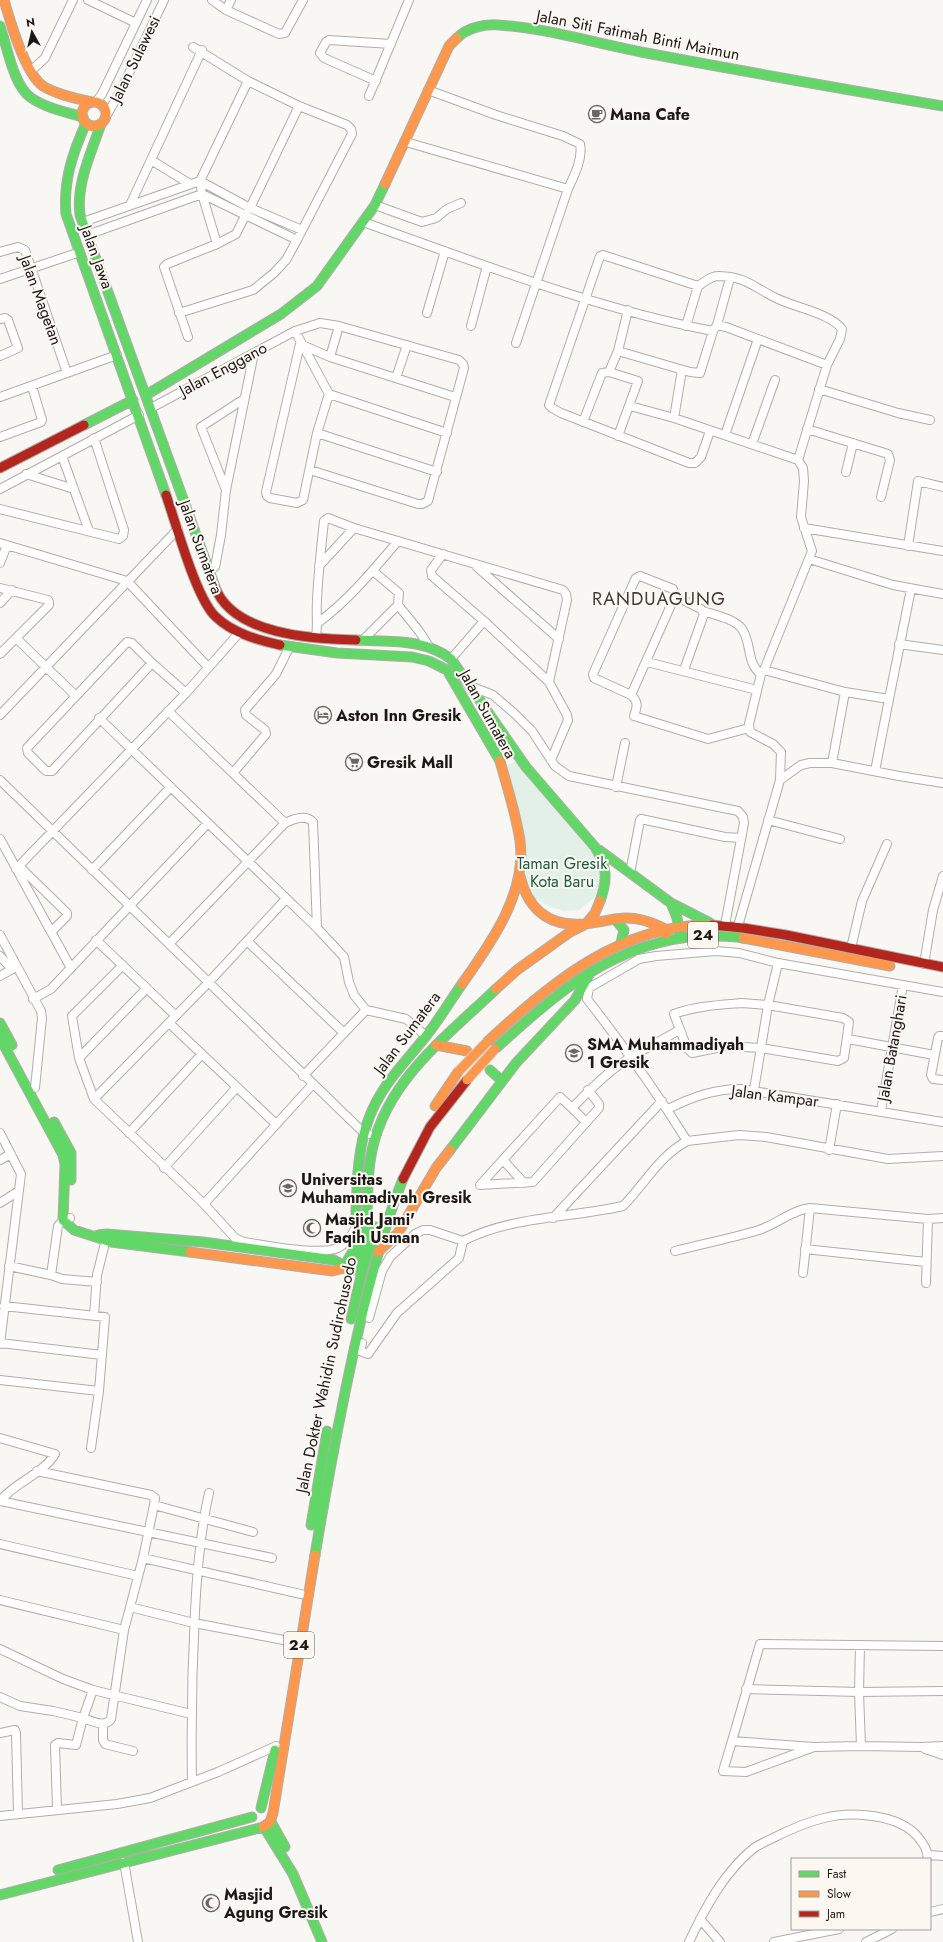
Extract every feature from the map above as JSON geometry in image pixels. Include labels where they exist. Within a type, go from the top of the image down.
[{"type":"main road","points":[[0,26],[3,45],[20,84],[26,93],[34,99],[84,120],[90,125],[103,121],[104,108],[94,102],[68,96],[38,83],[4,16],[4,0]]},
{"type":"main road","name":"Jalan Siti Fatimah Binti Maimun","points":[[146,395],[282,314],[317,286],[340,256],[375,205],[406,142],[449,46],[461,34],[478,26],[497,25],[545,31],[620,48],[823,86],[943,106]]},
{"type":"main road","points":[[84,120],[85,106],[94,102]]},
{"type":"main road","name":"Jalan Jawa","points":[[84,120],[65,184],[64,199],[66,214],[133,400]]},
{"type":"main road","name":"Jalan Jawa","points":[[103,121],[78,200],[87,235],[146,395]]},
{"type":"main road","points":[[91,284],[104,280]]},
{"type":"main road","name":"Jalan Sumatera","points":[[146,395],[218,594],[231,609],[246,618],[288,634],[316,638],[362,641],[414,642],[436,647],[451,658],[526,767],[595,847]]},
{"type":"main road","points":[[0,468],[133,400]]},
{"type":"main road","name":"Jalan Sumatera","points":[[133,400],[199,590],[206,604],[217,618],[239,633],[289,648],[412,657],[429,661],[447,670],[500,761],[519,835],[520,875],[506,913],[477,963],[426,1036],[392,1076],[378,1097],[364,1133],[356,1211],[357,1244],[347,1258],[345,1268]]},
{"type":"main road","points":[[188,559],[203,554]]},
{"type":"main road","points":[[486,736],[499,729]]},
{"type":"main road","points":[[595,847],[670,904],[714,925]]},
{"type":"main road","points":[[586,924],[600,904],[606,874],[603,860],[595,847]]},
{"type":"main road","points":[[520,875],[522,890],[529,903],[541,915],[557,922],[586,924],[629,918],[644,920],[665,929],[668,940]]},
{"type":"main road","points":[[670,904],[679,927],[681,938]]},
{"type":"main road","points":[[615,919],[625,930],[625,935],[620,943]]},
{"type":"main road","name":"Jalan Sumatera","points":[[359,1271],[364,1245],[370,1162],[376,1136],[385,1110],[396,1090],[415,1066],[436,1044],[516,970],[570,932],[586,924]]},
{"type":"main road","name":"Jalan Dokter Wahidin Sudirohusodo","points":[[334,1396],[359,1271],[392,1182],[413,1140],[458,1072],[521,1010],[560,980],[587,961],[620,943],[665,929],[714,925],[738,926],[943,967]]},
{"type":"main road","name":"Jalan Dokter Wahidin Sudirohusodo","points":[[261,1808],[276,1746],[294,1642],[318,1474],[357,1348],[378,1252],[400,1185],[419,1145],[442,1110],[495,1049],[554,999],[590,973],[630,951],[668,940],[710,935],[734,936],[943,976]]},
{"type":"main road","points":[[378,1252],[398,1233],[436,1168],[502,1081],[540,1036],[575,1000],[590,973]]},
{"type":"main road","points":[[0,1023],[72,1157],[68,1221]]},
{"type":"main road","points":[[1,1044],[63,1155],[65,1164],[62,1205],[68,1221],[76,1231],[201,1253],[332,1271],[345,1268]]},
{"type":"main road","points":[[436,1044],[467,1051]]},
{"type":"main road","points":[[490,1070],[502,1081]]},
{"type":"main road","points":[[106,1237],[203,1242],[334,1260],[345,1268],[359,1271]]},
{"type":"main road","points":[[201,1253],[203,1242]]},
{"type":"main road","name":"Jalan Dokter Wahidin Sudirohusodo","points":[[266,1823],[276,1798],[328,1475],[334,1420]]},
{"type":"main road","points":[[46,1873],[252,1817],[256,1810],[261,1808],[268,1811],[266,1823],[288,1851],[293,1874],[322,1942]]},
{"type":"main road","points":[[252,1817],[254,1824],[266,1823]]},
{"type":"main road","points":[[0,1895],[266,1823]]},
{"type":"main road","points":[[0,1886],[30,1877]]},
{"type":"street","points":[[31,71],[45,58],[73,0]]},
{"type":"street","points":[[88,0],[136,23]]},
{"type":"street","name":"Jalan Sulawesi","points":[[94,102],[102,94],[147,0]]},
{"type":"street","name":"Jalan Sulawesi","points":[[103,121],[120,92],[164,0]]},
{"type":"street","points":[[212,0],[226,10],[279,34],[285,33],[303,0]]},
{"type":"street","points":[[226,10],[231,0]]},
{"type":"street","points":[[369,96],[408,0],[405,0]]},
{"type":"street","points":[[376,81],[324,58],[320,53],[326,42],[329,40],[390,44]]},
{"type":"street","points":[[179,313],[253,290],[274,273],[286,260],[352,134],[351,129],[347,125],[299,106],[248,82],[202,50],[194,47]]},
{"type":"street","points":[[130,205],[202,50]]},
{"type":"street","points":[[217,244],[202,194],[200,181],[248,82]]},
{"type":"street","points":[[428,90],[496,115],[563,136],[580,144],[580,159],[516,343]]},
{"type":"street","points":[[188,337],[164,267],[167,264],[217,244],[236,234],[299,106]]},
{"type":"street","points":[[406,142],[568,190]]},
{"type":"street","points":[[151,160],[190,184]]},
{"type":"street","points":[[83,222],[200,181],[297,240]]},
{"type":"street","points":[[87,235],[202,194],[302,230]]},
{"type":"street","points":[[375,205],[422,222],[436,218],[447,209],[461,203]]},
{"type":"street","points":[[363,222],[487,266],[628,310],[686,326],[715,328],[726,326],[827,365]]},
{"type":"street","name":"Jalan Magetan","points":[[0,252],[21,247],[25,250],[30,268],[68,373]]},
{"type":"street","points":[[427,313],[445,251]]},
{"type":"street","points":[[0,279],[80,252]]},
{"type":"street","points":[[710,431],[701,457],[695,463],[689,463],[561,413],[549,405],[585,297],[598,261],[602,255],[698,286],[705,283],[710,277],[718,276],[738,278],[752,283],[776,298],[804,308],[838,324],[842,329],[840,339],[827,365],[798,460]]},
{"type":"street","points":[[471,326],[487,266]]},
{"type":"street","points":[[618,351],[682,370],[700,373],[730,278]]},
{"type":"street","points":[[686,326],[698,286]]},
{"type":"street","points":[[609,372],[618,351],[628,310]]},
{"type":"street","points":[[0,319],[8,320],[18,348],[0,356]]},
{"type":"street","name":"Jalan Enggano","points":[[151,408],[295,331],[320,323],[339,326],[459,360],[463,364],[464,368],[455,397]]},
{"type":"street","points":[[330,357],[339,326]]},
{"type":"street","points":[[295,331],[300,344],[329,394],[447,433]]},
{"type":"street","points":[[725,435],[758,339]]},
{"type":"street","points":[[300,344],[330,357],[455,397],[437,472],[428,501],[422,504],[310,470]]},
{"type":"street","points":[[300,344],[267,496],[276,500],[297,503],[301,502],[329,394]]},
{"type":"street","points":[[396,378],[407,345]]},
{"type":"street","points":[[209,570],[215,567],[221,535],[226,490],[254,353]]},
{"type":"street","points":[[0,398],[117,355]]},
{"type":"street","points":[[674,418],[682,370]]},
{"type":"street","points":[[583,422],[602,373],[609,372],[638,382],[618,436]]},
{"type":"street","points":[[752,444],[775,380]]},
{"type":"street","points":[[0,437],[42,420],[32,386]]},
{"type":"street","points":[[819,389],[898,414],[930,420]]},
{"type":"street","points":[[226,490],[201,427],[244,399]]},
{"type":"street","points":[[630,406],[674,418],[798,460],[803,468],[804,481],[801,517],[812,551],[762,672],[749,728],[750,732],[773,744],[781,752],[782,763],[780,780],[738,926]]},
{"type":"street","points":[[0,489],[138,415]]},
{"type":"street","points":[[807,429],[887,453],[889,456],[888,471],[881,497]]},
{"type":"street","points":[[318,433],[437,472]]},
{"type":"street","points":[[0,509],[119,538],[122,536],[124,530],[94,438]]},
{"type":"street","points":[[846,472],[853,443]]},
{"type":"street","points":[[62,456],[89,531]]},
{"type":"street","points":[[26,474],[74,489]]},
{"type":"street","points":[[908,546],[918,481],[943,488]]},
{"type":"street","points":[[316,638],[319,622],[316,612],[319,566],[325,519],[328,518],[354,528],[563,590],[566,594],[567,600],[549,682]]},
{"type":"street","points":[[319,566],[354,528]]},
{"type":"street","points":[[804,528],[943,551]]},
{"type":"street","points":[[0,715],[178,529]]},
{"type":"street","points":[[319,622],[373,571],[398,541]]},
{"type":"street","points":[[0,563],[3,544],[127,581],[208,667]]},
{"type":"street","points":[[443,554],[431,570],[432,576],[484,621],[549,682],[568,718],[551,760]]},
{"type":"street","points":[[809,559],[887,584],[943,594]]},
{"type":"street","points":[[474,564],[558,639]]},
{"type":"street","points":[[362,641],[398,605],[399,593],[373,571]]},
{"type":"street","points":[[631,695],[647,662],[675,596],[673,589],[640,576],[636,578],[593,674],[596,680],[631,695],[637,703],[634,716],[708,739],[749,728]]},
{"type":"street","points":[[0,588],[48,600],[49,602],[48,605],[0,654]]},
{"type":"street","points":[[875,771],[888,699],[911,589]]},
{"type":"street","points":[[0,603],[12,590]]},
{"type":"street","points":[[675,596],[703,611],[734,623],[742,629],[755,670],[845,692],[888,699]]},
{"type":"street","points":[[398,605],[419,630],[428,645]]},
{"type":"street","points":[[684,670],[703,611]]},
{"type":"street","points":[[451,658],[484,621]]},
{"type":"street","points":[[17,867],[186,693],[239,633]]},
{"type":"street","points":[[16,638],[75,695]]},
{"type":"street","points":[[152,663],[99,718],[52,771],[46,771],[28,753],[27,748],[75,695],[127,642],[132,643],[186,693]]},
{"type":"street","points":[[899,644],[943,650]]},
{"type":"street","points":[[233,773],[266,734],[265,730],[246,715],[246,710],[276,674],[289,648]]},
{"type":"street","points":[[647,662],[684,670],[757,690]]},
{"type":"street","points":[[470,686],[493,695],[515,714],[532,731],[555,766],[569,776],[738,812],[743,817],[744,823],[725,925]]},
{"type":"street","points":[[832,763],[845,692]]},
{"type":"street","points":[[168,711],[285,823]]},
{"type":"street","points":[[99,718],[317,928],[346,960],[349,982],[354,995],[366,1010],[406,1019],[426,1036]]},
{"type":"street","points":[[616,787],[625,743]]},
{"type":"street","points":[[780,780],[801,765],[810,763],[832,763],[943,783]]},
{"type":"street","points":[[0,780],[209,982],[312,1085],[364,1133],[376,1136]]},
{"type":"street","points":[[92,870],[171,787]]},
{"type":"street","points":[[169,944],[285,823],[294,819],[306,818],[313,822],[317,928]]},
{"type":"street","points":[[630,873],[641,819],[725,837],[741,838]]},
{"type":"street","points":[[768,820],[840,839]]},
{"type":"street","points":[[33,999],[51,988],[71,968],[128,905],[208,822]]},
{"type":"street","points":[[0,839],[17,867],[71,968]]},
{"type":"street","points":[[851,948],[852,938],[862,901],[887,844]]},
{"type":"street","points":[[17,867],[67,913],[67,916],[51,932]]},
{"type":"street","points":[[924,964],[933,910],[940,900],[943,876]]},
{"type":"street","points":[[94,1099],[209,982],[286,899]]},
{"type":"street","points":[[0,935],[14,968],[41,1011],[42,1018],[35,1088]]},
{"type":"street","points":[[96,940],[176,1016]]},
{"type":"street","points":[[247,941],[344,1033]]},
{"type":"street","points":[[687,1141],[668,1109],[632,1056],[587,999],[589,988],[627,965],[639,960],[656,956],[716,951],[760,957],[778,963],[943,992]]},
{"type":"street","points":[[0,956],[14,968]]},
{"type":"street","points":[[754,1090],[768,1005],[778,963]]},
{"type":"street","points":[[123,965],[72,1016],[79,1058],[94,1099],[164,1168],[204,1204],[235,1238],[244,1242],[317,1251],[338,1248],[345,1244],[357,1227]]},
{"type":"street","points":[[0,976],[14,968]]},
{"type":"street","name":"Jalan Batanghari","points":[[881,1110],[903,985]]},
{"type":"street","points":[[79,1058],[147,988]]},
{"type":"street","points":[[567,1009],[587,999]]},
{"type":"street","points":[[742,1003],[768,1005],[844,1018],[849,1022],[848,1039],[844,1058],[838,1061],[761,1048],[726,1046],[692,1053],[679,1030],[673,1015],[688,1009],[710,1005],[742,1003]]},
{"type":"street","points":[[303,1076],[366,1010]]},
{"type":"street","points":[[169,1023],[276,1124]]},
{"type":"street","points":[[572,1108],[588,1090],[615,1067],[679,1030]]},
{"type":"street","points":[[943,1036],[938,1037],[934,1055],[932,1077],[933,1079],[943,1080]]},
{"type":"street","points":[[848,1039],[934,1055]]},
{"type":"street","points":[[129,1133],[202,1054]]},
{"type":"street","points":[[204,1204],[312,1085]]},
{"type":"street","points":[[164,1168],[237,1087]]},
{"type":"street","points":[[586,1122],[560,1097],[480,1185],[534,1182],[600,1107],[588,1090]]},
{"type":"street","name":"Jalan Kampar","points":[[668,1109],[691,1097],[718,1090],[754,1090],[881,1110],[943,1122]]},
{"type":"street","points":[[553,1218],[662,1100]]},
{"type":"street","name":"Jalan Kampar","points":[[829,1150],[837,1104]]},
{"type":"street","points":[[0,1133],[20,1172],[0,1343],[102,1355]]},
{"type":"street","points":[[463,1241],[458,1258],[398,1313],[368,1353],[357,1348],[382,1271],[390,1258],[415,1234],[423,1230],[430,1230],[463,1241],[477,1234],[500,1227],[623,1206],[661,1160],[671,1151],[687,1141],[739,1135],[766,1137],[888,1160],[943,1156]]},
{"type":"street","points":[[0,1160],[11,1154]]},
{"type":"street","points":[[503,1160],[524,1183]]},
{"type":"street","points":[[0,1203],[17,1192]]},
{"type":"street","points":[[803,1273],[810,1208]]},
{"type":"street","points":[[674,1250],[759,1230],[773,1225],[801,1209],[810,1208],[928,1219],[943,1218]]},
{"type":"street","points":[[926,1283],[928,1219]]},
{"type":"street","points":[[51,1275],[58,1226],[68,1221]]},
{"type":"street","points":[[94,1315],[97,1282],[106,1237]]},
{"type":"street","points":[[805,1250],[926,1262]]},
{"type":"street","points":[[9,1266],[62,1278],[97,1282]]},
{"type":"street","points":[[0,1287],[5,1297]]},
{"type":"street","points":[[4,1306],[104,1316],[106,1318],[91,1448]]},
{"type":"street","points":[[0,1380],[98,1391]]},
{"type":"street","points":[[0,1438],[55,1454],[50,1462],[6,1493],[0,1501],[272,1558]]},
{"type":"street","points":[[0,1697],[20,1706],[83,1718],[103,1724],[109,1722],[111,1719],[124,1630],[143,1558],[154,1505],[155,1498],[150,1495],[37,1471]]},
{"type":"street","points":[[192,1782],[191,1714],[197,1572],[203,1518],[209,1493]]},
{"type":"street","points":[[154,1505],[253,1532]]},
{"type":"street","points":[[0,1544],[138,1576]]},
{"type":"street","points":[[143,1558],[197,1572],[301,1594]]},
{"type":"street","points":[[0,1600],[124,1630]]},
{"type":"street","points":[[130,1607],[194,1623],[294,1642]]},
{"type":"street","points":[[814,1747],[746,1772],[722,1771],[760,1644],[943,1646]]},
{"type":"street","points":[[860,1645],[859,1692],[861,1746]]},
{"type":"street","points":[[0,1650],[64,1680],[114,1696],[191,1714]]},
{"type":"street","points":[[746,1689],[859,1692],[943,1691]]},
{"type":"street","points":[[57,1809],[55,1745],[58,1743],[76,1745],[83,1718],[94,1690]]},
{"type":"street","points":[[103,1724],[103,1740],[106,1744],[133,1751]]},
{"type":"street","points":[[0,1732],[15,1730],[16,1733],[18,1814]]},
{"type":"street","points":[[732,1741],[814,1747],[861,1746],[922,1748],[943,1746]]},
{"type":"street","points":[[0,1816],[150,1798],[259,1755],[276,1746]]},
{"type":"street","points":[[922,1748],[943,1755]]},
{"type":"street","points":[[689,1942],[700,1919],[724,1879],[755,1848],[788,1830],[825,1818],[859,1815],[887,1818],[912,1830],[922,1842],[928,1857],[943,1856]]},
{"type":"street","points":[[124,1862],[138,1942]]},
{"type":"street","points":[[931,1912],[943,1909]]},
{"type":"street","points":[[700,1919],[720,1942]]},
{"type":"street","points":[[774,1942],[804,1939],[836,1930]]},
{"type":"street","points":[[866,1942],[890,1930]]},
{"type":"green space","name":"Taman Gresik Kota Baru","points":[[516,761],[599,861],[600,887],[593,899],[579,910],[564,911],[548,906],[535,898],[527,881],[525,841],[507,765]]},
{"type":"traffic: fast","points":[[457,38],[470,29],[481,26],[492,25],[534,29],[679,59],[943,106]]},
{"type":"traffic: fast","points":[[0,26],[11,64],[24,91],[30,97],[42,104],[83,117]]},
{"type":"traffic: fast","points":[[86,123],[70,167],[66,190],[66,214],[166,495]]},
{"type":"traffic: fast","points":[[101,124],[82,180],[79,203],[80,215],[215,587]]},
{"type":"traffic: fast","points":[[146,395],[281,314],[317,286],[375,205],[385,184]]},
{"type":"traffic: fast","points":[[84,425],[133,400]]},
{"type":"traffic: fast","points":[[356,640],[394,641],[418,644],[429,647],[451,659],[526,767],[595,847],[602,861],[605,873],[603,893],[600,901]]},
{"type":"traffic: fast","points":[[280,645],[337,653],[412,657],[429,661],[447,670],[500,761]]},
{"type":"traffic: fast","points":[[599,850],[671,903],[710,923]]},
{"type":"traffic: fast","points":[[671,903],[677,918],[680,935]]},
{"type":"traffic: fast","points":[[615,919],[624,930],[621,943]]},
{"type":"traffic: fast","points":[[495,1049],[564,990],[614,959],[641,948],[670,940],[701,936],[727,936],[743,938]]},
{"type":"traffic: fast","points":[[450,1150],[516,1063],[575,1000],[590,973]]},
{"type":"traffic: fast","points":[[345,1268],[358,1241],[356,1211],[360,1152],[369,1118],[380,1095],[394,1075],[431,1030],[462,984]]},
{"type":"traffic: fast","points":[[355,1270],[363,1251],[366,1234],[370,1162],[376,1135],[387,1110],[417,1065],[436,1045],[496,989]]},
{"type":"traffic: fast","points":[[0,1023],[12,1045]]},
{"type":"traffic: fast","points":[[0,1038],[63,1155],[65,1164],[63,1220],[74,1230],[111,1242],[190,1252]]},
{"type":"traffic: fast","points":[[490,1070],[502,1081]]},
{"type":"traffic: fast","points":[[54,1122],[71,1153],[71,1180]]},
{"type":"traffic: fast","points":[[315,1555],[337,1431],[357,1338],[381,1243],[403,1179]]},
{"type":"traffic: fast","points":[[351,1319],[362,1272],[376,1227]]},
{"type":"traffic: fast","points":[[98,1235],[107,1234],[203,1242],[334,1260],[349,1269]]},
{"type":"traffic: fast","points":[[311,1525],[327,1431]]},
{"type":"traffic: fast","points":[[261,1808],[275,1750]]},
{"type":"traffic: fast","points":[[58,1870],[252,1817]]},
{"type":"traffic: fast","points":[[271,1822],[285,1847]]},
{"type":"traffic: fast","points":[[0,1895],[263,1827]]},
{"type":"traffic: fast","points":[[264,1827],[293,1874],[322,1942]]},
{"type":"traffic: slow","points":[[4,0],[24,59],[36,80],[54,92],[92,102]]},
{"type":"traffic: slow","points":[[385,184],[449,46],[457,38]]},
{"type":"traffic: slow","points":[[94,102],[99,103],[105,109],[106,114],[105,119],[99,125],[94,126],[89,125],[83,119],[82,114],[83,109],[89,103],[94,102]]},
{"type":"traffic: slow","points":[[462,984],[495,934],[504,917],[518,880],[521,860],[520,841],[514,811],[500,761]]},
{"type":"traffic: slow","points":[[520,876],[524,889],[530,900],[545,916],[555,921],[566,924],[578,924],[622,918],[635,919],[661,927],[665,929],[666,934]]},
{"type":"traffic: slow","points":[[496,989],[517,970],[570,932],[586,924],[595,913],[600,901]]},
{"type":"traffic: slow","points":[[487,1042],[536,999],[589,961],[618,946],[648,934],[679,927],[712,925]]},
{"type":"traffic: slow","points":[[743,938],[890,966]]},
{"type":"traffic: slow","points":[[458,1072],[487,1042]]},
{"type":"traffic: slow","points":[[436,1045],[467,1051]]},
{"type":"traffic: slow","points":[[467,1080],[495,1049]]},
{"type":"traffic: slow","points":[[435,1106],[458,1072]]},
{"type":"traffic: slow","points":[[378,1252],[398,1233],[436,1168],[450,1150]]},
{"type":"traffic: slow","points":[[190,1252],[332,1271],[345,1268]]},
{"type":"traffic: slow","points":[[263,1827],[270,1822],[273,1813],[315,1555]]},
{"type":"traffic: jam","points":[[0,468],[84,425]]},
{"type":"traffic: jam","points":[[166,495],[194,578],[209,608],[223,623],[238,632],[263,641],[280,645]]},
{"type":"traffic: jam","points":[[215,587],[224,603],[239,615],[256,625],[297,635],[318,638],[356,640]]},
{"type":"traffic: jam","points":[[712,925],[786,935],[943,967]]},
{"type":"traffic: jam","points":[[403,1179],[430,1127],[467,1080]]},
{"type":"place","name":"Mana Cafe","points":[[597,114]]},
{"type":"place","name":"Aston Inn Gresik","points":[[323,715]]},
{"type":"place","name":"Gresik Mall","points":[[354,762]]},
{"type":"place","name":"SMA Muhammadiyah 1 Gresik","points":[[574,1053]]},
{"type":"place","name":"Universitas Muhammadiyah Gresik","points":[[288,1188]]},
{"type":"place","name":"Masjid Jami' Faqih Usman","points":[[312,1228]]},
{"type":"place","name":"Masjid Agung Gresik","points":[[211,1903]]},
{"type":"district","name":"RANDUAGUNG","points":[[659,599]]}]
